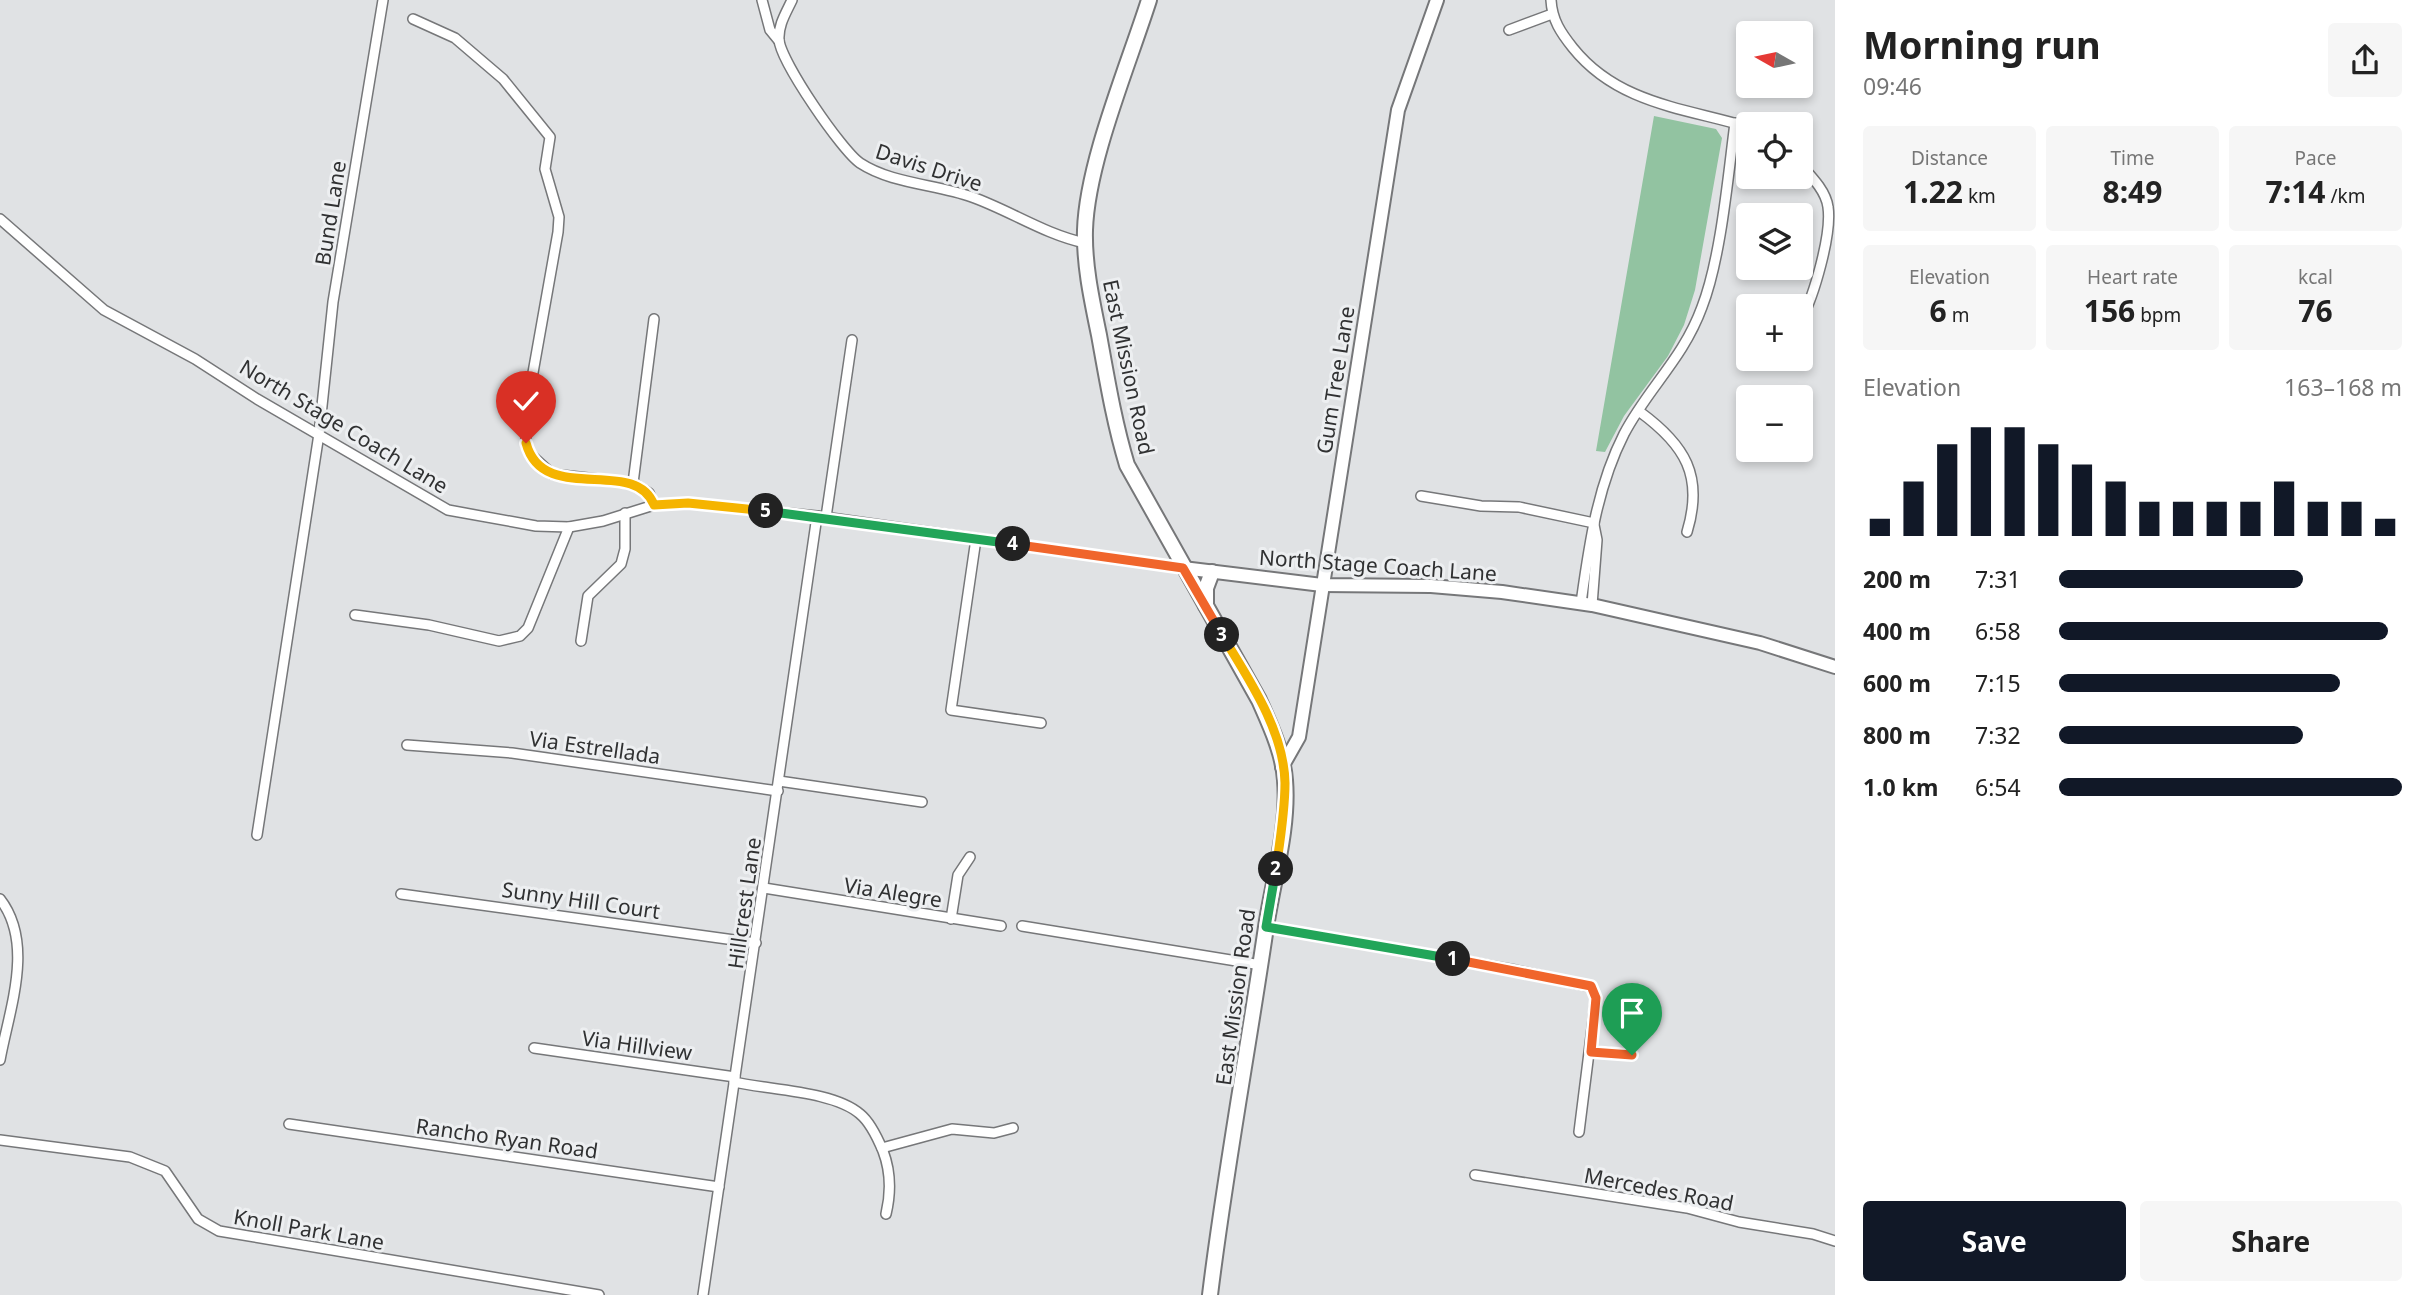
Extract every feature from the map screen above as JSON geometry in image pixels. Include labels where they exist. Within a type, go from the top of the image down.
[{"type":"main road","name":"East Mission Road","points":[[1149,0],[1092,182],[1085,243],[1093,306],[1116,428],[1127,465],[1259,699],[1274,732],[1285,781],[1282,832],[1237,1122],[1223,1193],[1210,1295]]},
{"type":"main road","points":[[1206,608],[1206,589],[1212,572]]},
{"type":"street","name":"Bund Lane","points":[[257,835],[320,434],[333,302],[383,0]]},
{"type":"street","name":"Davis Drive","points":[[762,0],[770,30],[779,41],[795,79],[857,162],[875,172],[972,197],[1040,229],[1085,243]]},
{"type":"street","points":[[779,41],[780,26],[792,0]]},
{"type":"street","name":"Gum Tree Lane","points":[[1282,767],[1293,752],[1299,737],[1398,110],[1437,0]]},
{"type":"street","points":[[1551,0],[1552,14],[1562,35],[1585,64],[1620,89],[1656,104],[1735,123],[1712,273],[1703,306],[1681,354],[1625,432],[1607,477],[1594,523],[1597,540],[1586,604]]},
{"type":"street","points":[[1509,30],[1552,14]]},
{"type":"street","points":[[414,19],[455,38],[503,79],[550,136],[545,169],[559,216],[558,232],[526,412],[526,445],[531,455],[552,474],[633,483],[649,493],[654,505]]},
{"type":"street","points":[[1813,178],[1828,206],[1821,265],[1813,296]]},
{"type":"street","name":"North Stage Coach Lane","points":[[0,219],[104,310],[195,359],[257,399],[448,510],[536,526],[569,527],[603,521],[654,505],[688,503],[821,517],[1322,585],[1431,586],[1502,592],[1586,604],[1760,643],[1835,667]]},
{"type":"street","points":[[633,483],[654,319]]},
{"type":"street","name":"Hillcrest Lane","points":[[703,1295],[779,786],[852,340]]},
{"type":"street","points":[[1640,412],[1678,447],[1693,477],[1694,508],[1687,532]]},
{"type":"street","points":[[1422,496],[1481,506],[1519,507],[1594,523]]},
{"type":"street","points":[[580,641],[588,596],[596,584],[621,564],[625,549],[625,513]]},
{"type":"street","points":[[355,615],[429,625],[482,639],[499,641],[520,636],[528,628],[569,527]]},
{"type":"street","points":[[976,539],[951,710],[1041,723]]},
{"type":"street","name":"Via Estrellada","points":[[407,745],[512,753],[922,802]]},
{"type":"street","name":"Via Alegre","points":[[764,888],[951,919],[958,875],[970,857]]},
{"type":"street","name":"Sunny Hill Court","points":[[401,894],[756,943]]},
{"type":"street","points":[[0,899],[11,918],[18,942],[18,963],[0,1060]]},
{"type":"street","points":[[951,919],[1001,926]]},
{"type":"street","points":[[1022,926],[1261,965]]},
{"type":"street","points":[[1266,927],[1515,970],[1591,986],[1596,998],[1579,1132]]},
{"type":"street","name":"Via Hillview","points":[[534,1048],[735,1080],[836,1101],[861,1114],[882,1148],[891,1194],[886,1214]]},
{"type":"street","points":[[1591,1052],[1632,1055]]},
{"type":"street","name":"Rancho Ryan Road","points":[[289,1124],[719,1187]]},
{"type":"street","points":[[882,1148],[952,1129],[994,1133],[1013,1128]]},
{"type":"street","name":"Knoll Park Lane","points":[[0,1140],[130,1157],[150,1163],[172,1178],[198,1219],[219,1231],[599,1295]]},
{"type":"street","name":"Mercedes Road","points":[[1475,1175],[1687,1208],[1739,1222],[1813,1234],[1835,1241]]},
{"type":"green space","points":[[1654,116],[1716,129],[1722,138],[1695,290],[1684,325],[1668,356],[1624,416],[1605,452],[1596,451]]},
{"type":"route","points":[[526,443],[531,455],[552,474],[633,483],[649,493],[654,505],[688,503],[817,516],[1183,568],[1259,699],[1274,732],[1281,760],[1285,781],[1282,832],[1266,927],[1515,970],[1591,986],[1596,998],[1591,1052],[1632,1055]]}]
